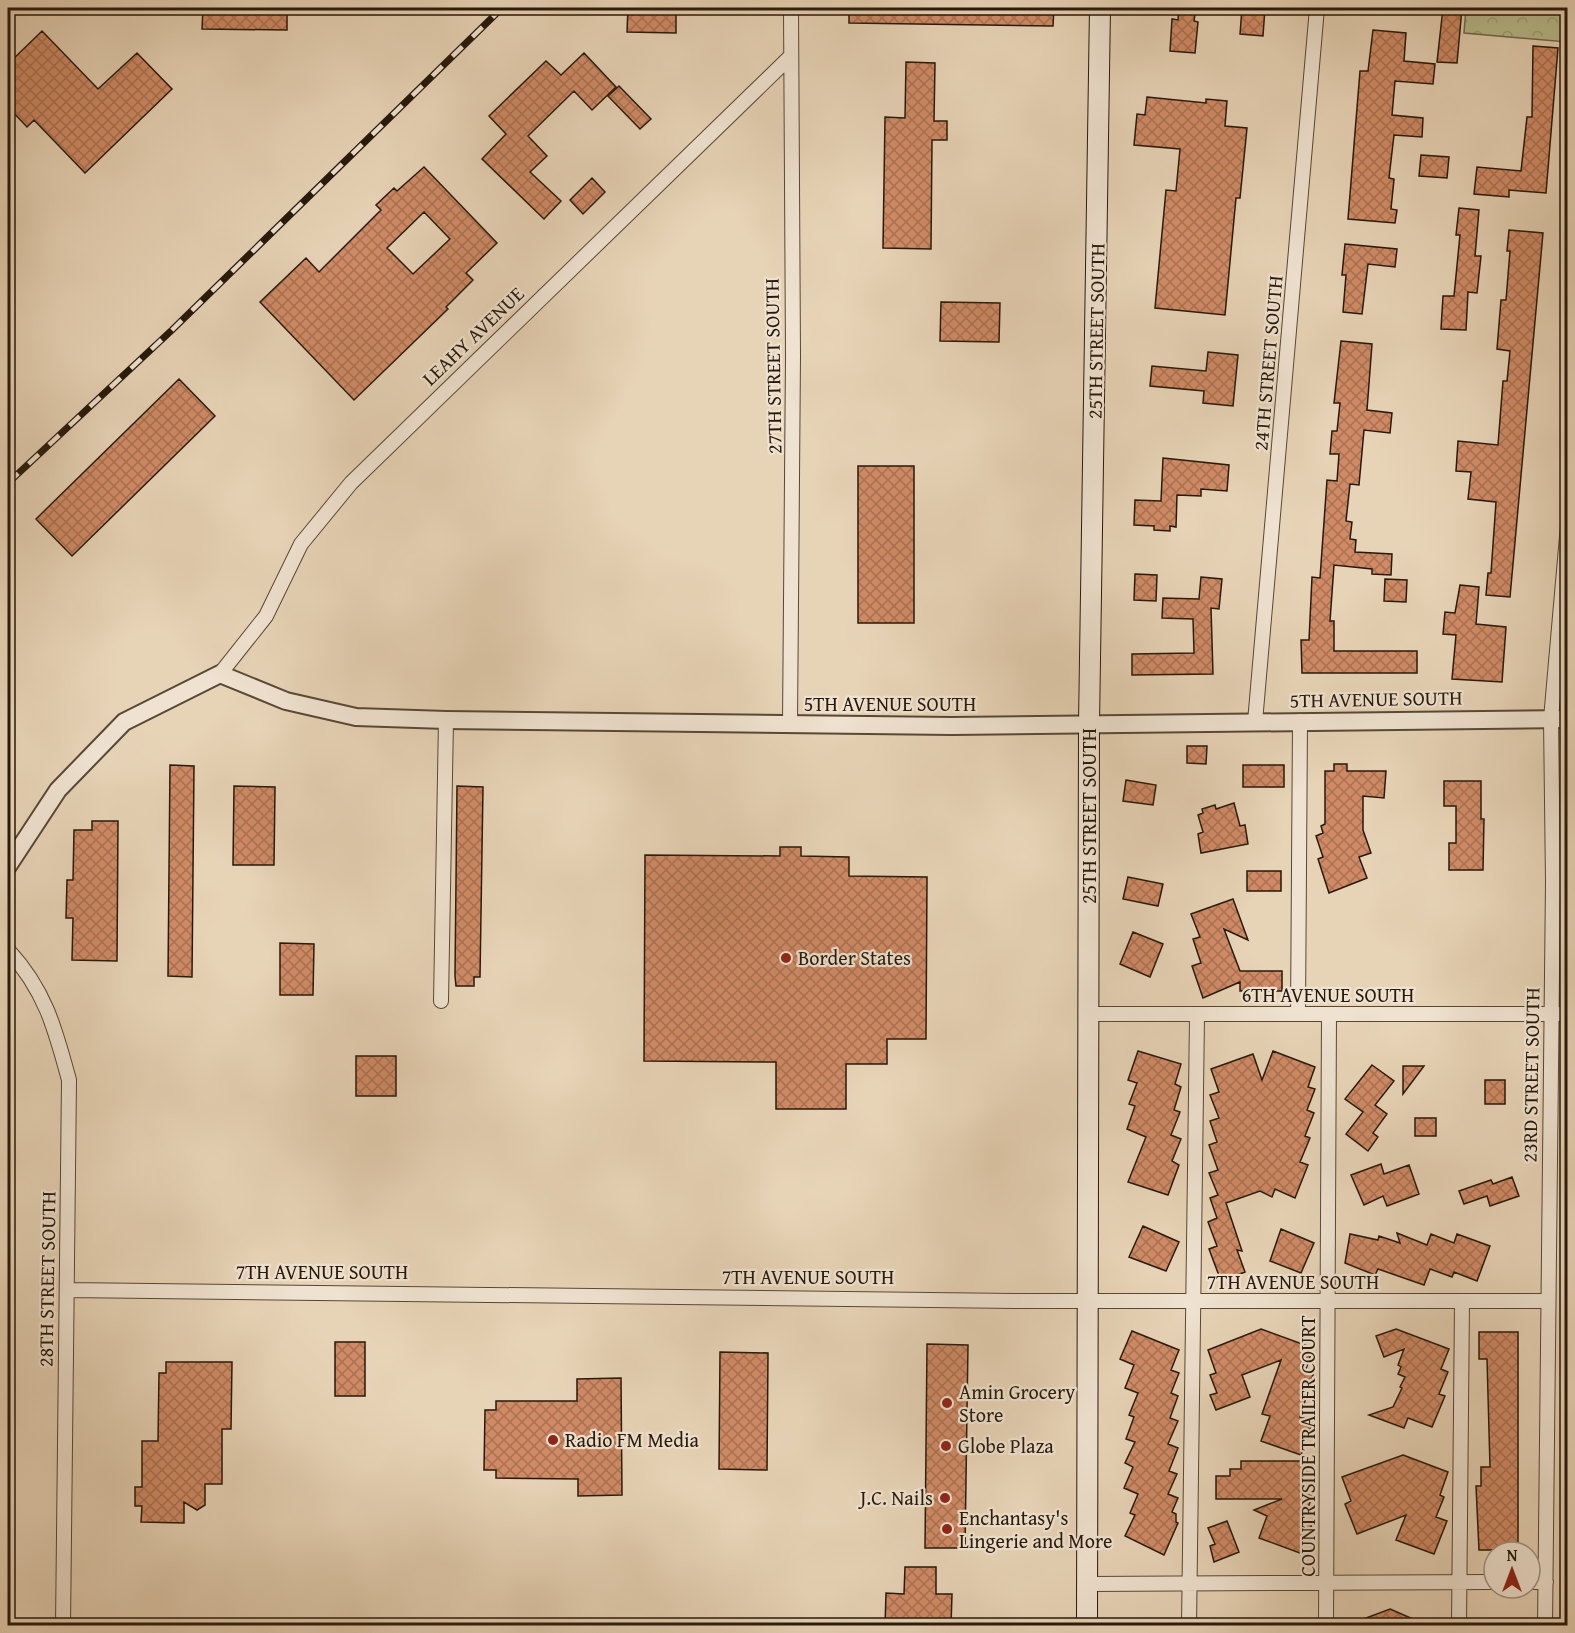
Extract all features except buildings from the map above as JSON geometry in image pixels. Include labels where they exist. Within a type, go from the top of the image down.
[{"type":"main road","name":"25TH STREET SOUTH","points":[[1087,1626],[1089,724],[1100,8]]},
{"type":"street","name":"27TH STREET SOUTH","points":[[790,724],[793,356],[791,8]]},
{"type":"street","name":"24TH STREET SOUTH","points":[[1256,722],[1317,8]]},
{"type":"street","name":"LEAHY AVENUE","points":[[220,674],[266,616],[302,544],[351,483],[790,57]]},
{"type":"street","name":"23RD STREET SOUTH","points":[[1545,1626],[1551,1014],[1559,719],[1568,525]]},
{"type":"street","name":"5TH AVENUE SOUTH","points":[[220,674],[286,701],[356,717],[790,724],[1089,724],[1559,719]]},
{"type":"street","points":[[8,866],[58,790],[124,722],[220,674]]},
{"type":"street","points":[[441,1001],[446,720]]},
{"type":"street","points":[[1298,1014],[1300,721]]},
{"type":"street","name":"28TH STREET SOUTH","points":[[8,950],[26,969],[53,1020],[69,1080],[63,1626]]},
{"type":"street","name":"6TH AVENUE SOUTH","points":[[1089,1014],[1197,1016],[1568,1014]]},
{"type":"street","name":"COUNTRYSIDE TRAILER COURT","points":[[1326,1626],[1329,1015]]},
{"type":"street","points":[[1190,1626],[1197,1016]]},
{"type":"street","name":"7TH AVENUE SOUTH","points":[[67,1290],[1328,1303],[1548,1301]]},
{"type":"street","points":[[1459,1626],[1462,1301]]},
{"type":"street","points":[[1087,1584],[1482,1582]]},
{"type":"green space","points":[[1466,8],[1567,8],[1567,42],[1464,33]]},
{"type":"railway","points":[[8,483],[172,330],[502,8]]},
{"type":"place","name":"Border States","points":[[786,958]]},
{"type":"place","name":"Amin Grocery Store","points":[[947,1403]]},
{"type":"place","name":"Radio FM Media","points":[[553,1440]]},
{"type":"place","name":"Globe Plaza","points":[[946,1446]]},
{"type":"place","name":"J.C. Nails","points":[[945,1498]]},
{"type":"place","name":"Enchantasy's Lingerie and More","points":[[947,1529]]}]
